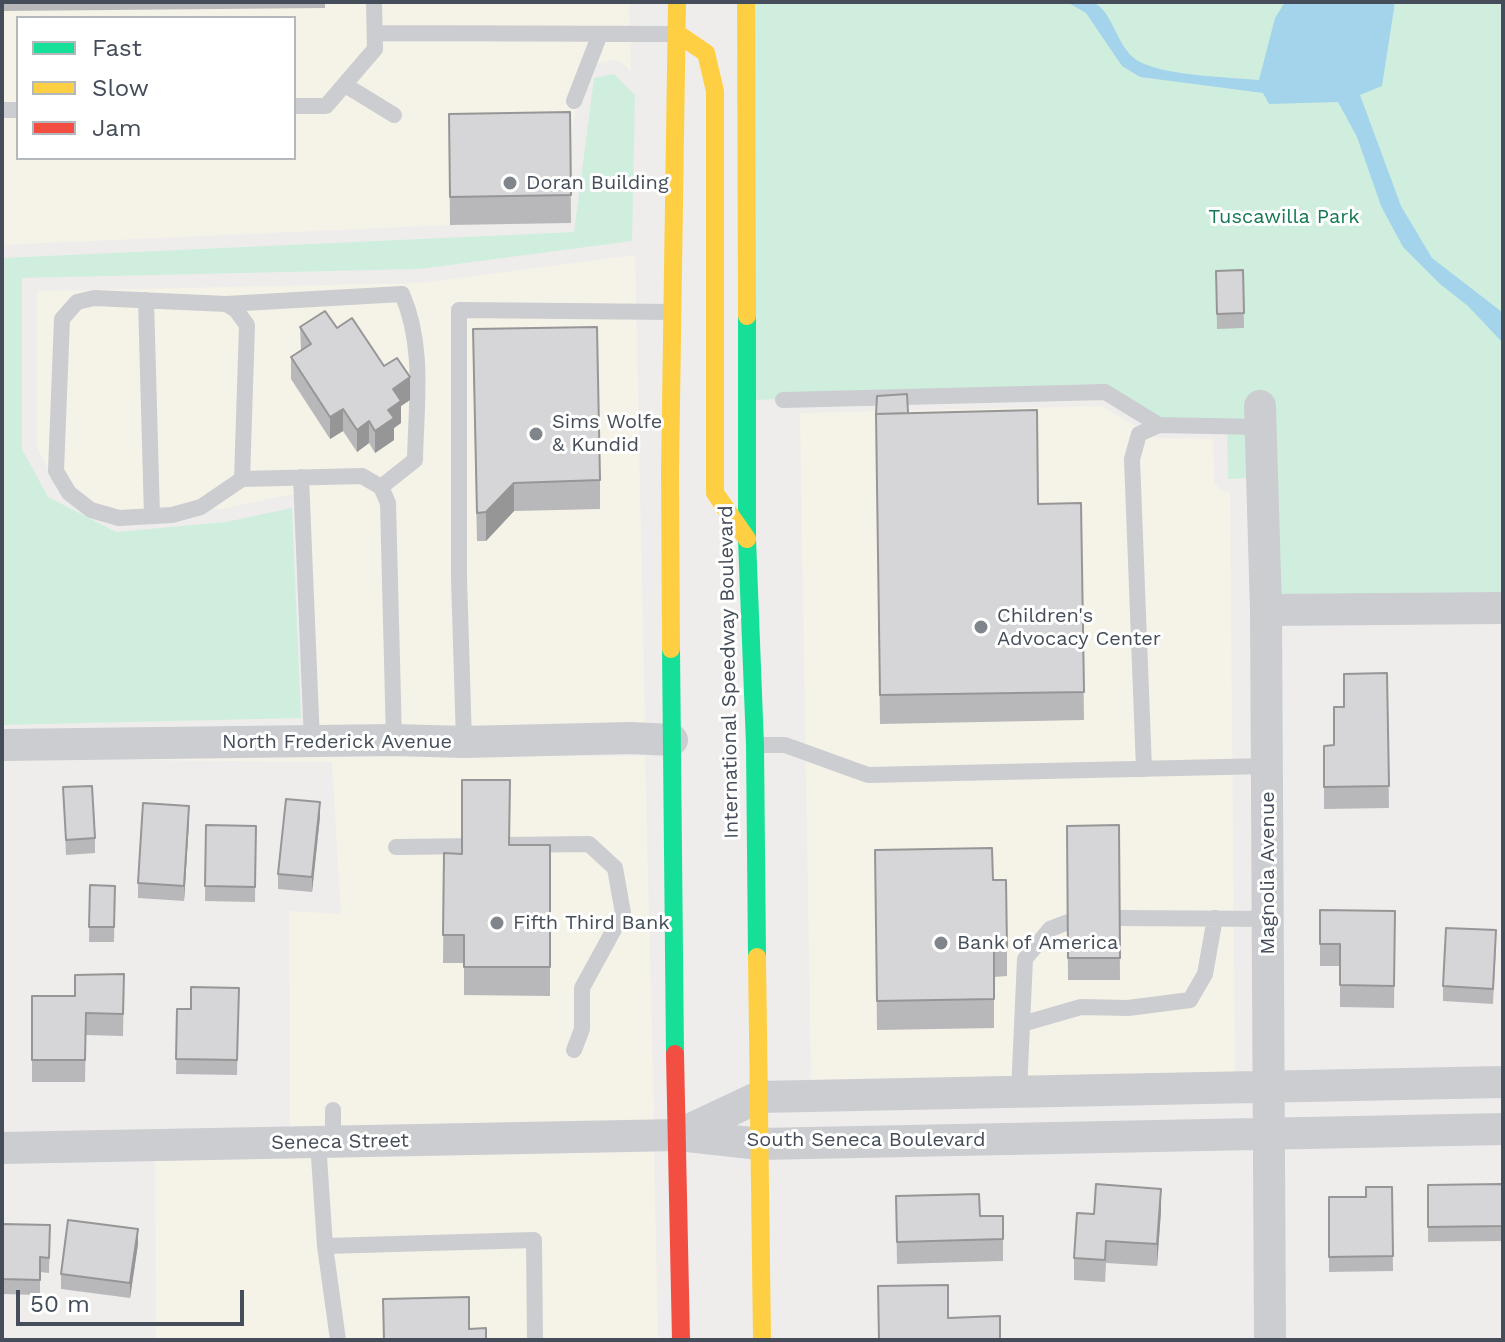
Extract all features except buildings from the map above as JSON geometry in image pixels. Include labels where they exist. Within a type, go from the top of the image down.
[{"type":"main road","points":[[677,2],[670,472],[675,1092],[681,1340]]},
{"type":"main road","name":"International Speedway Boulevard","points":[[746,2],[747,539],[755,745],[762,1340]]},
{"type":"main road","points":[[678,34],[706,53],[715,91],[715,493],[747,539]]},
{"type":"street","name":"Magnolia Avenue","points":[[1261,417],[1266,610],[1270,1340]]},
{"type":"street","points":[[1266,610],[1503,608]]},
{"type":"street","name":"North Frederick Avenue","points":[[2,745],[672,740]]},
{"type":"street","name":"South Seneca Boulevard","points":[[678,1135],[759,1097],[1503,1082]]},
{"type":"street","points":[[1018,1139],[1019,1092]]},
{"type":"street","name":"South Seneca Boulevard","points":[[678,1135],[760,1144],[1503,1129]]},
{"type":"street","name":"Seneca Street","points":[[2,1148],[678,1135]]},
{"type":"lane","points":[[296,106],[326,106],[375,49],[374,2]]},
{"type":"lane","points":[[375,33],[678,34]]},
{"type":"lane","points":[[574,101],[600,34]]},
{"type":"lane","points":[[345,85],[394,115]]},
{"type":"lane","points":[[381,487],[415,460],[417,342],[402,294],[226,304],[94,298],[77,302],[62,319],[56,471],[69,493],[91,510],[119,518],[172,515],[201,507],[242,479],[362,476],[381,487],[388,503],[394,740]]},
{"type":"lane","points":[[146,300],[152,516]]},
{"type":"lane","points":[[226,304],[236,310],[247,325],[242,479]]},
{"type":"lane","points":[[464,742],[459,557],[459,310],[673,312]]},
{"type":"lane","points":[[783,400],[1105,392],[1159,425]]},
{"type":"lane","points":[[1144,769],[1132,459],[1139,434],[1159,425],[1261,417]]},
{"type":"lane","points":[[301,477],[312,742]]},
{"type":"lane","points":[[755,745],[785,745],[868,775],[1267,766]]},
{"type":"lane","points":[[396,847],[589,844],[615,868],[623,913],[582,988],[582,1029],[574,1050]]},
{"type":"lane","points":[[1120,918],[1268,919]]},
{"type":"lane","points":[[1022,1024],[1081,1007],[1128,1008],[1190,1000],[1205,974],[1215,918]]},
{"type":"lane","points":[[1019,1092],[1025,959],[1050,929],[1068,922]]},
{"type":"lane","points":[[333,1110],[326,1142],[325,1246],[338,1340]]},
{"type":"lane","points":[[325,1246],[534,1240],[535,1340]]},
{"type":"shaded area","points":[[2,2],[629,2],[631,72],[621,62],[612,60],[589,65],[580,72],[561,220],[2,245]]},
{"type":"shaded area","points":[[635,255],[645,724],[314,726],[296,495],[222,509],[118,518],[58,487],[37,447],[37,291],[421,283]]},
{"type":"shaded area","points":[[1101,406],[1156,438],[1213,439],[1214,482],[1220,490],[1230,492],[1235,1072],[811,1080],[800,413]]},
{"type":"shaded area","points":[[645,756],[654,1120],[290,1127],[289,911],[341,914],[332,762],[120,760]]},
{"type":"shaded area","points":[[654,1152],[658,1340],[156,1340],[155,1161]]},
{"type":"green space","name":"Tuscawilla Park","points":[[746,2],[1503,2],[1503,608],[1266,610],[1262,478],[1228,479],[1227,426],[1159,425],[1105,392],[747,400]]},
{"type":"green space","points":[[614,74],[635,95],[632,241],[419,269],[22,278],[22,449],[48,497],[116,532],[226,522],[292,508],[301,718],[2,725],[2,258],[574,232],[594,78]]},
{"type":"water","points":[[1089,1],[1099,6],[1126,50],[1142,63],[1183,73],[1259,80],[1275,18],[1285,2],[1395,2],[1382,86],[1360,95],[1401,206],[1432,258],[1502,312],[1502,342],[1468,306],[1440,284],[1403,247],[1381,206],[1357,137],[1338,102],[1269,104],[1263,93],[1140,77],[1122,66],[1086,13],[1067,2]]},
{"type":"traffic: fast","points":[[747,316],[747,539],[755,745],[757,957]]},
{"type":"traffic: fast","points":[[671,649],[675,1054]]},
{"type":"traffic: slow","points":[[671,649],[670,472],[677,2]]},
{"type":"traffic: slow","points":[[746,2],[747,316]]},
{"type":"traffic: slow","points":[[678,34],[706,53],[715,91],[715,493],[747,539]]},
{"type":"traffic: slow","points":[[757,957],[762,1340]]},
{"type":"traffic: jam","points":[[675,1054],[681,1340]]},
{"type":"place","name":"Doran Building","points":[[510,183]]},
{"type":"place","name":"Sims Wolfe & Kundid","points":[[536,434]]},
{"type":"place","name":"Children's Advocacy Center","points":[[981,627]]},
{"type":"place","name":"Fifth Third Bank","points":[[497,923]]},
{"type":"place","name":"Bank of America","points":[[941,943]]}]
